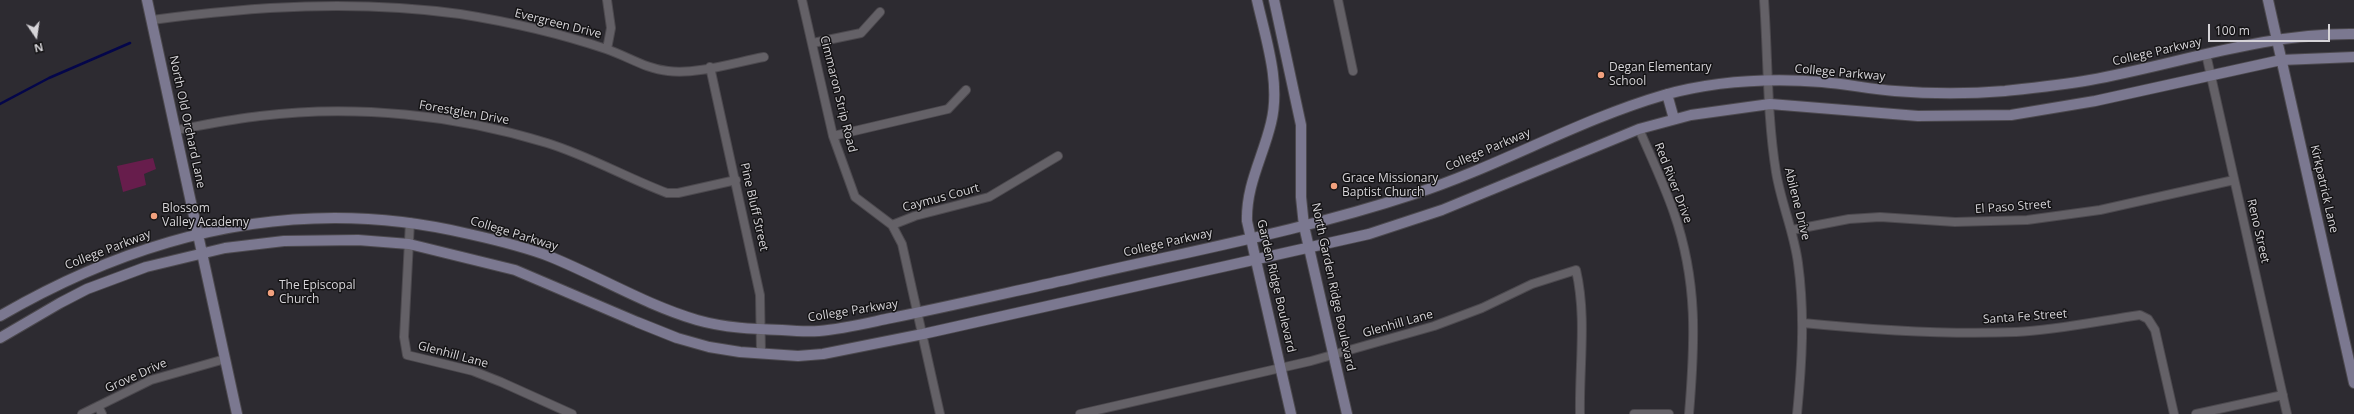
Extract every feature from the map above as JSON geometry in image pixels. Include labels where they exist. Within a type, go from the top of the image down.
[{"type":"main road","name":"North Old Orchard Lane","points":[[147,0],[237,414]]},
{"type":"main road","name":"Garden Ridge Boulevard","points":[[1257,0],[1274,77],[1274,96],[1272,123],[1249,189],[1247,220],[1291,414]]},
{"type":"main road","name":"North Garden Ridge Boulevard","points":[[1274,0],[1301,124],[1301,197],[1304,226],[1347,414]]},
{"type":"main road","name":"Kirkpatrick Lane","points":[[2268,0],[2354,383]]},
{"type":"main road","name":"College Parkway","points":[[0,316],[47,289],[105,263],[151,246],[198,234],[279,220],[357,218],[410,222],[491,239],[551,257],[622,290],[691,318],[718,325],[761,330],[812,332],[918,313],[1304,226],[1418,194],[1499,161],[1594,119],[1667,94],[1711,84],[1742,81],[1820,82],[1913,92],[2000,91],[2088,81],[2277,39],[2331,34],[2354,34]]},
{"type":"main road","points":[[0,338],[60,302],[87,289],[146,267],[225,248],[284,241],[356,240],[409,244],[515,270],[677,338],[709,347],[761,354],[798,356],[823,354],[923,334],[1255,258],[1369,234],[1442,210],[1640,128],[1674,119],[1740,107],[1770,104],[1918,116],[2011,115],[2047,111],[2281,60],[2354,56]]},
{"type":"main road","points":[[1667,94],[1674,119]]},
{"type":"street","points":[[606,0],[611,28],[607,50]]},
{"type":"street","name":"Cimmaron Strip Road","points":[[802,0],[833,136],[855,197],[892,224],[902,244],[940,414]]},
{"type":"street","points":[[1338,0],[1353,71]]},
{"type":"street","name":"Abilene Drive","points":[[1764,0],[1770,104],[1776,172],[1792,230],[1803,297],[1803,345],[1797,414]]},
{"type":"street","name":"Evergreen Drive","points":[[152,20],[224,10],[298,4],[391,6],[460,14],[547,31],[607,50],[650,67],[669,72],[710,67],[764,56]]},
{"type":"street","points":[[813,43],[861,33],[880,12]]},
{"type":"street","name":"Reno Street","points":[[2206,54],[2287,414]]},
{"type":"street","name":"Pine Bluff Street","points":[[710,67],[759,288],[761,354]]},
{"type":"street","points":[[833,136],[948,109],[966,90]]},
{"type":"street","name":"Forestglen Drive","points":[[176,130],[267,115],[372,112],[501,130],[579,155],[667,193],[678,193],[736,180]]},
{"type":"street","name":"Red River Drive","points":[[1640,128],[1674,214],[1688,269],[1694,326],[1689,414]]},
{"type":"street","name":"Caymus Court","points":[[892,224],[915,216],[989,197],[1058,156]]},
{"type":"street","name":"El Paso Street","points":[[1792,230],[1849,219],[1880,218],[1955,222],[2027,220],[2100,210],[2234,180]]},
{"type":"street","name":"Glenhill Lane","points":[[410,222],[404,337],[407,355],[473,371],[572,414]]},
{"type":"street","name":"Glenhill Lane","points":[[1080,414],[1281,369],[1434,326],[1482,308],[1532,284],[1576,270],[1582,302],[1583,320],[1579,375],[1580,414]]},
{"type":"street","name":"Santa Fe Street","points":[[1803,323],[1866,329],[1989,333],[2046,330],[2140,315],[2148,319],[2155,330],[2174,414]]},
{"type":"street","name":"Grove Drive","points":[[82,414],[100,410],[150,380],[225,359]]},
{"type":"street","points":[[2196,414],[2283,395]]},
{"type":"street","points":[[1634,414],[1669,414]]},
{"type":"shaded area","points":[[153,158],[156,169],[144,174],[146,185],[123,192],[117,166]]},
{"type":"waterway","points":[[0,104],[49,78],[130,43]]},
{"type":"place","name":"Degan Elementary School","points":[[1601,75]]},
{"type":"place","name":"Grace Missionary Baptist Church","points":[[1334,186]]},
{"type":"place","name":"Blossom Valley Academy","points":[[154,216]]},
{"type":"place","name":"The Episcopal Church","points":[[271,293]]}]
